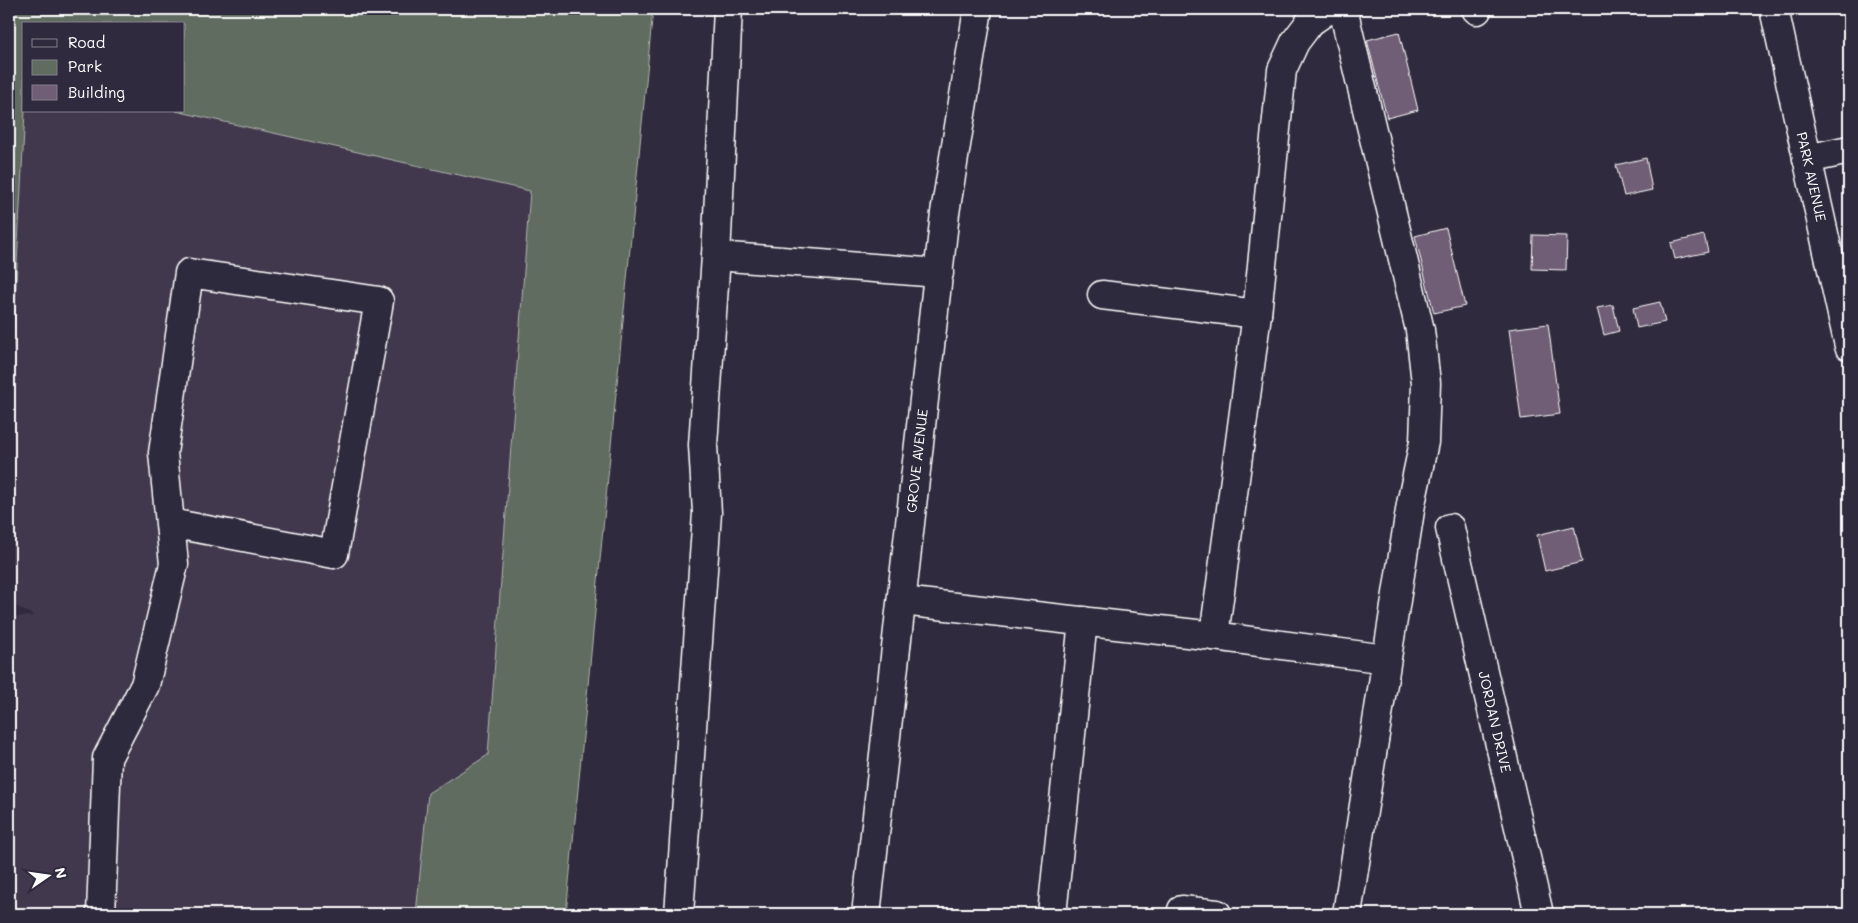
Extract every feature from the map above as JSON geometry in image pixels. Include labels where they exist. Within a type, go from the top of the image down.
[{"type":"street","points":[[679,914],[707,513],[703,445],[716,256],[728,9]]},
{"type":"street","name":"GROVE AVENUE","points":[[866,914],[945,213],[978,9]]},
{"type":"street","points":[[1214,636],[1257,314],[1282,70],[1295,42],[1310,22],[1329,9]]},
{"type":"street","points":[[1343,9],[1420,330],[1426,383],[1424,442],[1411,504],[1347,914]]},
{"type":"street","name":"PARK AVENUE","points":[[1774,9],[1849,346]]},
{"type":"street","points":[[1807,159],[1849,150]]},
{"type":"street","points":[[716,256],[939,273]]},
{"type":"street","points":[[101,914],[107,758],[145,686],[174,564],[163,453],[189,273],[379,302],[334,554],[170,523]]},
{"type":"street","points":[[1102,295],[1257,314]]},
{"type":"street","name":"JORDAN DRIVE","points":[[1450,528],[1540,914]]},
{"type":"street","points":[[902,600],[1214,636],[1386,660]]},
{"type":"street","points":[[1052,914],[1083,621]]},
{"type":"street","points":[[1182,910],[1217,914]]},
{"type":"shaded area","points":[[25,112],[180,112],[530,191],[488,755],[428,793],[416,914],[9,914],[9,617],[34,616],[9,602],[9,417]]},
{"type":"green space","points":[[9,9],[653,9],[566,914],[416,914],[428,793],[488,755],[530,191],[180,112],[185,112],[185,22],[22,22],[22,112],[25,112],[9,417]]},
{"type":"building","points":[[1399,32],[1418,110],[1387,118],[1367,40]]},
{"type":"building","points":[[1646,158],[1652,190],[1624,196],[1616,165]]},
{"type":"building","points":[[1446,228],[1465,306],[1434,313],[1415,236]]},
{"type":"building","points":[[1533,235],[1567,236],[1566,270],[1532,269]]},
{"type":"building","points":[[1704,235],[1708,252],[1675,259],[1671,243]]},
{"type":"building","points":[[1660,302],[1665,322],[1637,328],[1633,308]]},
{"type":"building","points":[[1613,305],[1619,331],[1604,335],[1597,308]]},
{"type":"building","points":[[1548,324],[1560,414],[1521,419],[1509,329]]},
{"type":"building","points":[[1574,526],[1582,562],[1545,571],[1537,535]]}]
